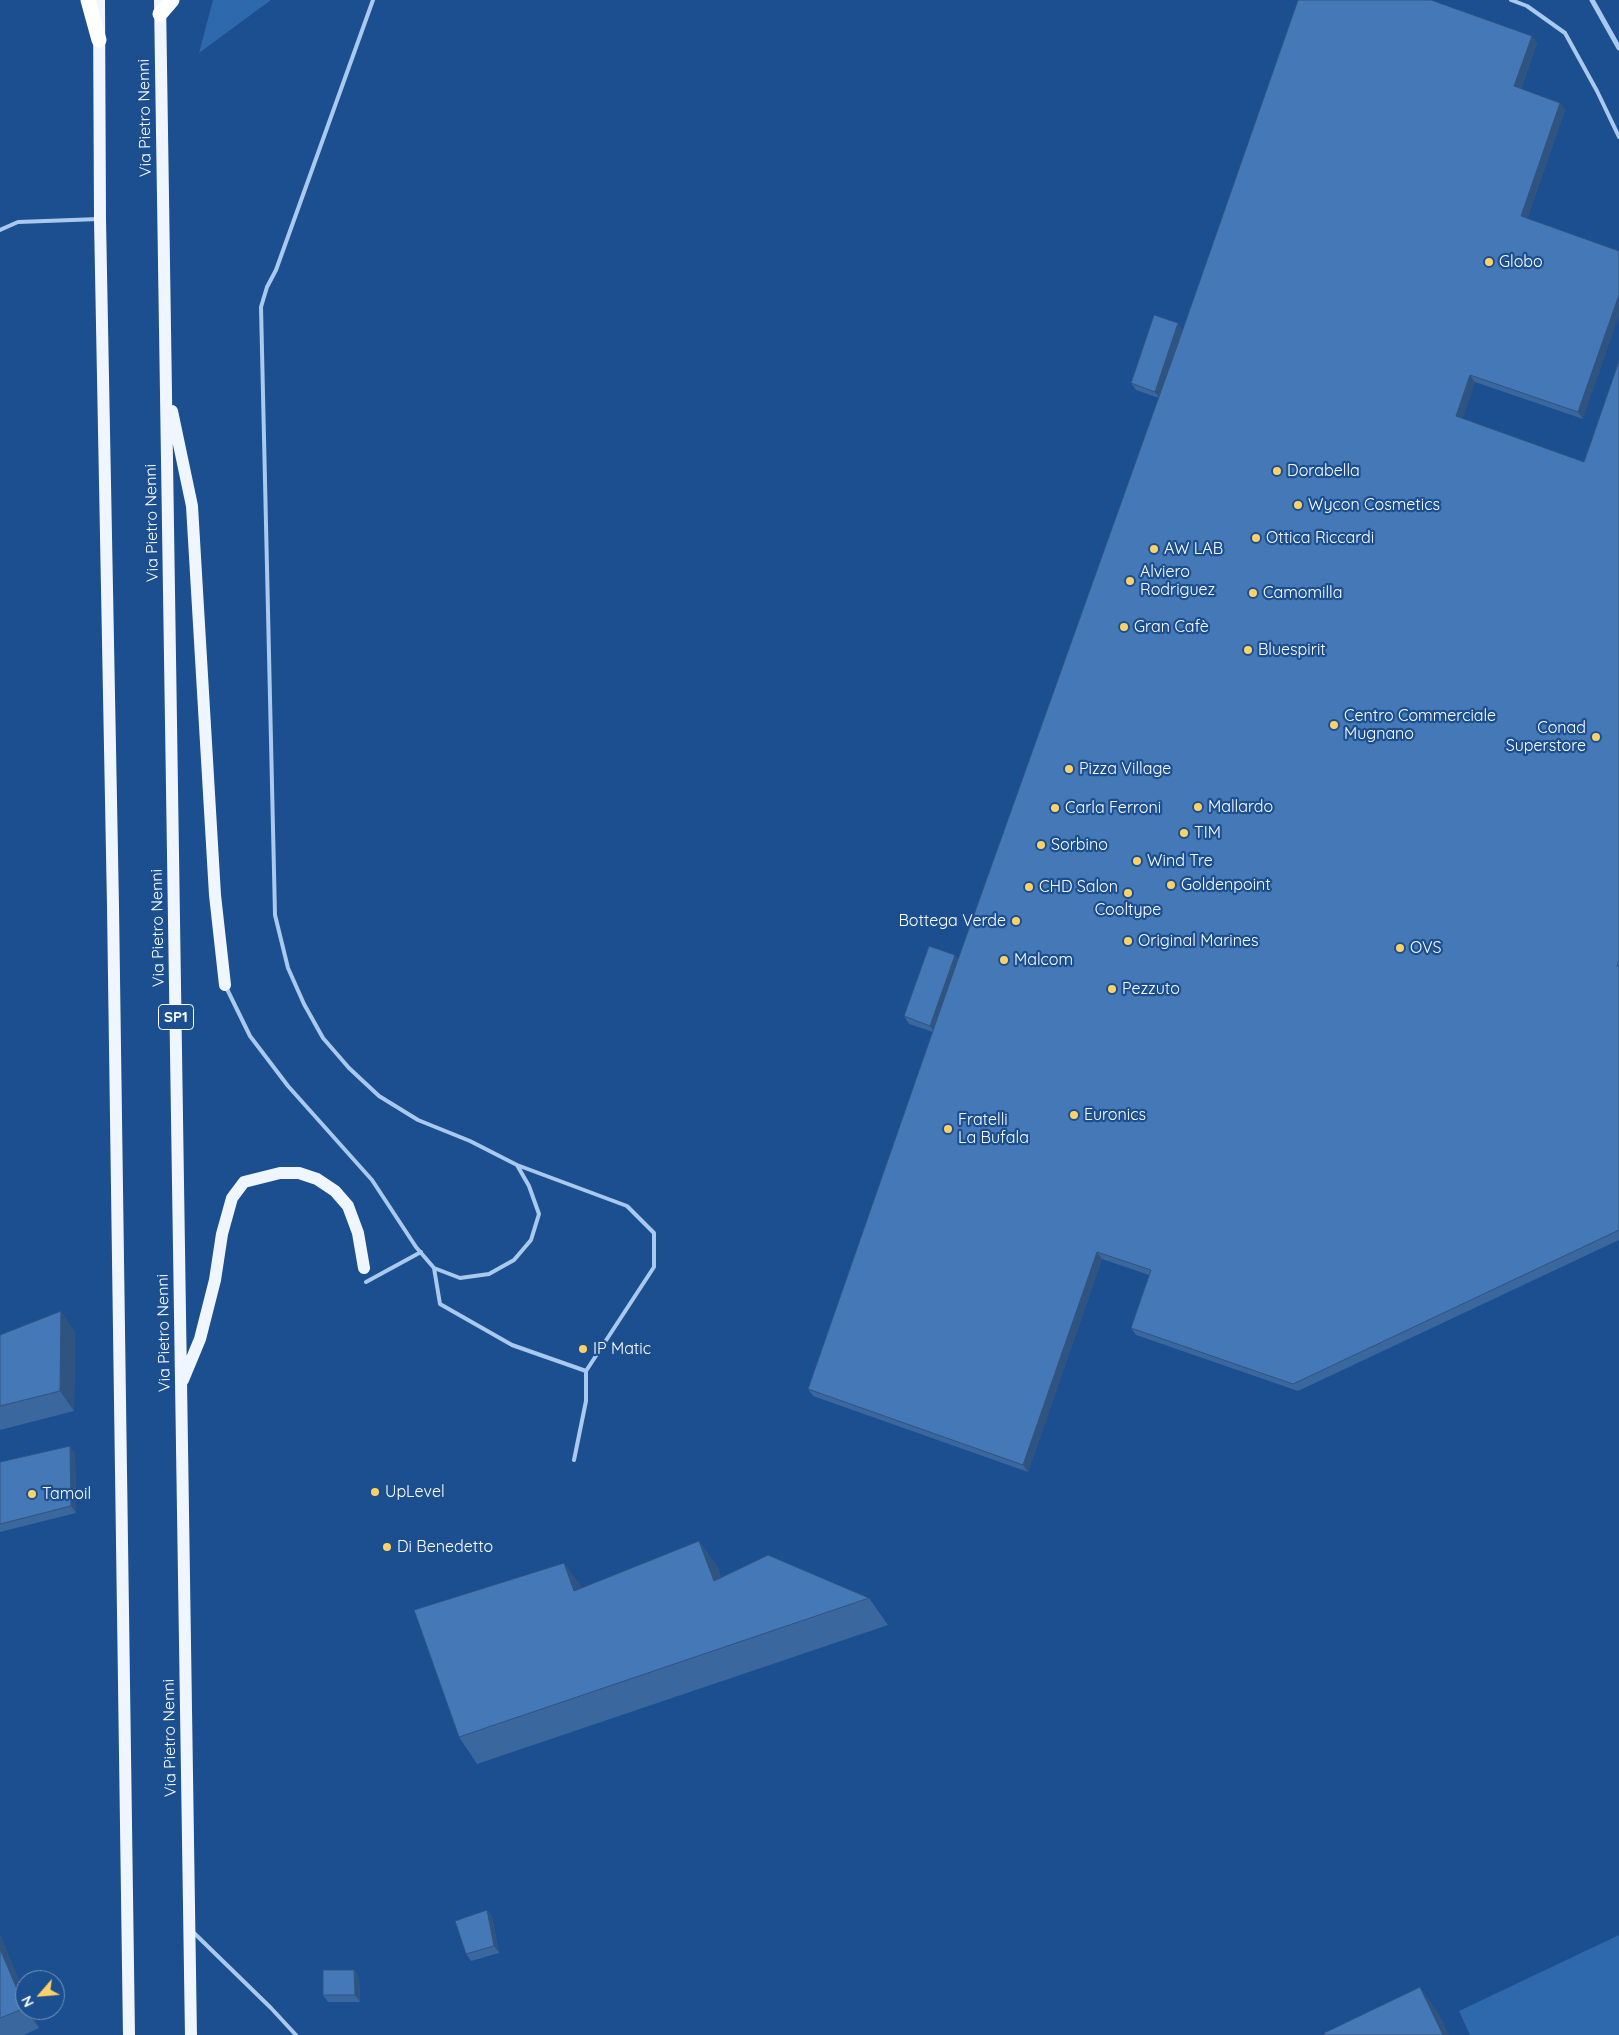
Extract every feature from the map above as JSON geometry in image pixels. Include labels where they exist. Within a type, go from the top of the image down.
[{"type":"highway","points":[[88,0],[100,40]]},
{"type":"highway","points":[[160,7],[172,0]]},
{"type":"main road","points":[[99,0],[100,219],[113,906],[129,2035]]},
{"type":"main road","name":"Via Pietro Nenni","points":[[160,7],[191,2035]]},
{"type":"main road","points":[[166,382],[192,506],[215,895],[225,985]]},
{"type":"main road","points":[[182,1384],[200,1340],[216,1280],[222,1234],[232,1198],[244,1182],[261,1176],[280,1173],[300,1173],[317,1178],[335,1191],[348,1206],[358,1233],[364,1268]]},
{"type":"street","points":[[1592,0],[1619,48]]},
{"type":"lane","points":[[373,0],[276,270],[266,288],[261,307],[275,915],[288,968],[304,1004],[323,1038],[349,1068],[379,1096],[418,1120],[470,1141],[516,1166],[626,1206],[654,1233],[654,1267],[586,1371],[586,1401],[574,1460]]},
{"type":"lane","points":[[1511,0],[1527,6],[1565,33],[1597,91],[1619,137]]},
{"type":"lane","points":[[0,230],[18,222],[100,219]]},
{"type":"lane","points":[[225,985],[250,1036],[288,1086],[372,1180],[434,1268],[440,1304],[512,1345],[586,1371]]},
{"type":"lane","points":[[434,1268],[460,1278],[489,1274],[514,1260],[531,1240],[539,1214],[529,1186],[516,1166]]},
{"type":"lane","points":[[366,1282],[421,1252]]},
{"type":"lane","points":[[190,1928],[296,2035]]},
{"type":"shaded area","points":[[213,0],[271,0],[199,53]]},
{"type":"shaded area","points":[[1619,1935],[1619,2035],[1470,2035],[1459,2011]]},
{"type":"building","name":"Centro Commerciale Mugnano","points":[[1298,0],[1431,0],[1532,36],[1514,86],[1560,103],[1521,216],[1619,251],[1619,295],[1578,412],[1470,375],[1456,416],[1584,462],[1619,361],[1619,960],[1617,966],[1619,966],[1619,1230],[1293,1384],[1131,1328],[1151,1270],[1097,1252],[1023,1465],[808,1389],[951,979],[1176,349]]},
{"type":"building","points":[[1154,315],[1178,323],[1155,392],[1131,383]]},
{"type":"building","points":[[929,946],[955,955],[930,1026],[904,1016]]},
{"type":"building","points":[[61,1311],[60,1391],[0,1406],[0,1335]]},
{"type":"building","points":[[70,1446],[71,1506],[0,1524],[0,1462]]},
{"type":"building","points":[[699,1541],[714,1581],[768,1555],[869,1598],[459,1737],[414,1610],[564,1563],[574,1591]]},
{"type":"building","points":[[487,1910],[494,1946],[466,1954],[455,1921]]},
{"type":"building","points":[[0,1949],[15,1984],[15,2012],[0,2018]]},
{"type":"building","points":[[323,1970],[354,1970],[355,1995],[323,1995]]},
{"type":"building","points":[[1420,1987],[1443,2035],[1325,2035],[1324,2033]]},
{"type":"place","name":"Globo","points":[[1489,262]]},
{"type":"place","name":"Dorabella","points":[[1277,471]]},
{"type":"place","name":"Wycon Cosmetics","points":[[1298,505]]},
{"type":"place","name":"Ottica Riccardi","points":[[1256,538]]},
{"type":"place","name":"AW LAB","points":[[1154,549]]},
{"type":"place","name":"Alviero Rodriguez","points":[[1130,581]]},
{"type":"place","name":"Camomilla","points":[[1253,593]]},
{"type":"place","name":"Gran Cafè","points":[[1124,627]]},
{"type":"place","name":"Bluespirit","points":[[1248,650]]},
{"type":"place","name":"Centro Commerciale Mugnano","points":[[1334,725]]},
{"type":"place","name":"Conad Superstore","points":[[1596,737]]},
{"type":"place","name":"Pizza Village","points":[[1069,769]]},
{"type":"place","name":"Mallardo","points":[[1198,807]]},
{"type":"place","name":"Carla Ferroni","points":[[1055,808]]},
{"type":"place","name":"TIM","points":[[1184,833]]},
{"type":"place","name":"Sorbino","points":[[1041,845]]},
{"type":"place","name":"Wind Tre","points":[[1137,861]]},
{"type":"place","name":"Goldenpoint","points":[[1171,885]]},
{"type":"place","name":"CHD Salon","points":[[1029,887]]},
{"type":"place","name":"Cooltype","points":[[1128,893]]},
{"type":"place","name":"Bottega Verde","points":[[1016,921]]},
{"type":"place","name":"Original Marines","points":[[1128,941]]},
{"type":"place","name":"OVS","points":[[1400,948]]},
{"type":"place","name":"Malcom","points":[[1004,960]]},
{"type":"place","name":"Pezzuto","points":[[1112,989]]},
{"type":"place","name":"Euronics","points":[[1074,1115]]},
{"type":"place","name":"Fratelli La Bufala","points":[[948,1129]]},
{"type":"place","name":"IP Matic","points":[[583,1349]]},
{"type":"place","name":"UpLevel","points":[[375,1492]]},
{"type":"place","name":"Tamoil","points":[[32,1494]]},
{"type":"place","name":"Di Benedetto","points":[[387,1547]]}]
